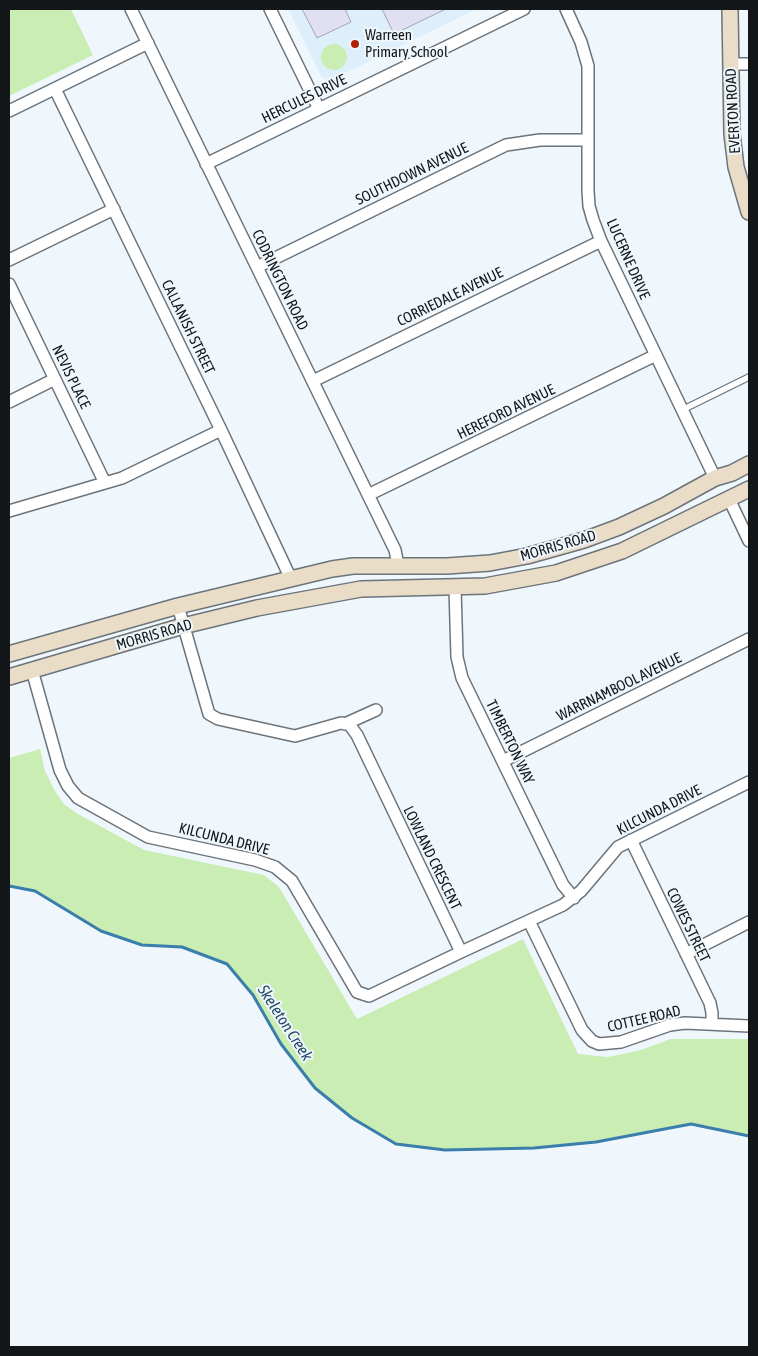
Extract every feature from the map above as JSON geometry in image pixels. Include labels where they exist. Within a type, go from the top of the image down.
[{"type":"street","name":"CODRINGTON ROAD","points":[[131,9],[395,550],[398,565]]},
{"type":"street","points":[[270,9],[319,109]]},
{"type":"street","name":"HERCULES DRIVE","points":[[206,164],[524,9]]},
{"type":"street","name":"LUCERNE DRIVE","points":[[566,9],[581,42],[588,66],[590,206],[601,241],[715,478]]},
{"type":"street","name":"EVERTON ROAD","points":[[730,9],[732,134],[736,167],[749,212]]},
{"type":"street","points":[[9,111],[148,43]]},
{"type":"street","points":[[730,64],[749,64]]},
{"type":"street","name":"CALLANISH STREET","points":[[55,89],[221,430],[291,579]]},
{"type":"street","name":"SOUTHDOWN AVENUE","points":[[257,267],[506,145],[540,140],[588,140]]},
{"type":"street","points":[[9,260],[114,209]]},
{"type":"street","name":"CORRIEDALE AVENUE","points":[[313,381],[601,241]]},
{"type":"street","name":"NEVIS PLACE","points":[[9,284],[105,483]]},
{"type":"street","name":"HEREFORD AVENUE","points":[[368,495],[656,355]]},
{"type":"street","points":[[9,402],[55,379]]},
{"type":"street","points":[[9,511],[129,475],[221,430]]},
{"type":"street","name":"MORRIS ROAD","points":[[9,654],[178,606],[352,566],[447,566],[490,563],[554,549],[619,527],[664,506],[715,478],[732,473],[749,464]]},
{"type":"street","name":"MORRIS ROAD","points":[[9,677],[183,626],[257,608],[361,589],[485,586],[556,573],[622,551],[749,489]]},
{"type":"street","points":[[728,499],[749,542]]},
{"type":"street","points":[[352,566],[361,589]]},
{"type":"street","name":"TIMBERTON WAY","points":[[455,588],[457,657],[462,678],[563,885],[574,898]]},
{"type":"street","points":[[178,606],[209,714],[218,720],[295,736],[341,723],[345,724],[376,710]]},
{"type":"street","name":"WARRNAMBOOL AVENUE","points":[[502,761],[749,639]]},
{"type":"street","name":"KILCUNDA DRIVE","points":[[32,670],[60,770],[68,786],[78,798],[148,837],[255,860],[276,868],[292,881],[357,992],[369,996],[461,952]]},
{"type":"street","name":"LOWLAND CRESCENT","points":[[345,724],[350,724],[357,735],[461,952]]},
{"type":"street","name":"KILCUNDA DRIVE","points":[[524,924],[574,898],[618,847],[749,782]]},
{"type":"street","name":"COWES STREET","points":[[631,840],[710,1003],[712,1024]]},
{"type":"street","points":[[686,954],[749,922]]},
{"type":"street","points":[[461,952],[524,924]]},
{"type":"street","name":"COTTEE ROAD","points":[[524,924],[586,1037],[592,1041],[599,1044],[621,1042],[670,1025],[685,1023],[749,1026]]},
{"type":"lane","points":[[682,410],[749,377]]},
{"type":"shaded area","name":"Warreen Primary School","points":[[288,9],[477,9],[329,81],[322,78]]},
{"type":"green space","points":[[9,9],[71,9],[93,55],[9,96]]},
{"type":"green space","points":[[334,44],[344,47],[347,57],[344,67],[334,70],[324,67],[321,57],[324,47]]},
{"type":"green space","points":[[40,749],[45,771],[55,791],[64,804],[76,813],[144,850],[264,875],[279,887],[357,1019],[523,939],[578,1054],[608,1057],[641,1050],[671,1039],[749,1039],[749,1136],[691,1124],[596,1142],[534,1148],[445,1150],[396,1144],[352,1118],[315,1088],[281,1044],[253,995],[227,964],[182,947],[142,945],[101,931],[35,891],[9,886],[9,758]]},
{"type":"building","points":[[302,9],[345,9],[351,22],[317,38]]},
{"type":"building","points":[[382,9],[446,9],[394,34]]},
{"type":"waterway","name":"Skeleton Creek","points":[[9,886],[35,891],[101,931],[142,945],[182,947],[227,964],[253,995],[281,1044],[315,1088],[352,1118],[396,1144],[445,1150],[534,1148],[596,1142],[691,1124],[749,1136]]},
{"type":"place","name":"Warreen Primary School","points":[[355,44]]}]
